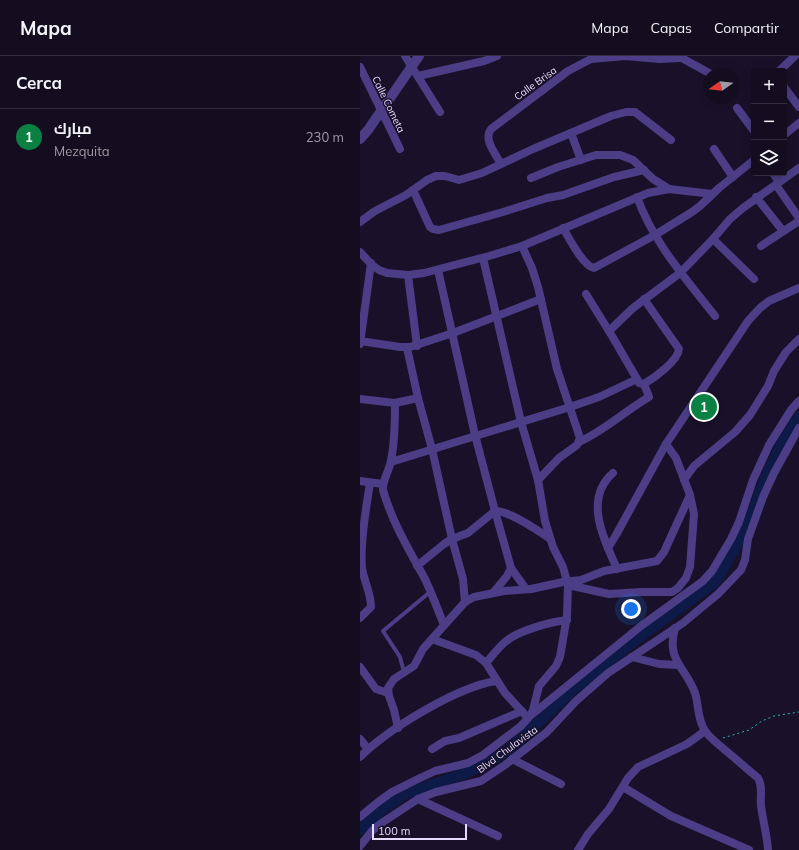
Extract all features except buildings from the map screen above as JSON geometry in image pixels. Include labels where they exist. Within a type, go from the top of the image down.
[{"type":"street","points":[[405,56],[440,112]]},
{"type":"street","points":[[360,139],[419,56]]},
{"type":"street","points":[[418,76],[478,60],[488,60],[497,56]]},
{"type":"street","name":"Calle Brisa","points":[[501,164],[488,139],[491,129],[568,71],[589,58],[625,56],[660,60],[679,57]]},
{"type":"street","points":[[782,68],[795,56]]},
{"type":"street","points":[[679,57],[703,70]]},
{"type":"street","name":"Calle Cometa","points":[[360,67],[400,149]]},
{"type":"street","points":[[787,91],[799,108]]},
{"type":"street","points":[[737,108],[751,127]]},
{"type":"street","points":[[360,222],[375,211],[436,176],[445,176],[456,180],[482,174],[518,156],[571,133],[611,116],[626,112],[635,112],[670,140]]},
{"type":"street","points":[[787,133],[799,123]]},
{"type":"street","points":[[571,133],[582,160]]},
{"type":"street","points":[[714,149],[733,177]]},
{"type":"street","points":[[531,178],[558,167],[596,155],[620,155],[633,160],[653,179],[669,189]]},
{"type":"street","points":[[562,228],[584,261],[589,266],[594,268],[655,235],[700,206],[712,194],[751,162]]},
{"type":"street","points":[[609,331],[632,308],[680,273],[730,219],[756,197],[798,169]]},
{"type":"street","points":[[414,190],[430,227],[439,230],[563,195],[614,177],[644,170]]},
{"type":"street","points":[[762,246],[799,219],[774,176]]},
{"type":"street","points":[[360,252],[379,270],[387,273],[408,275],[438,270],[522,246],[648,193],[669,189],[712,194]]},
{"type":"street","points":[[637,197],[644,216],[655,235],[680,273],[715,316]]},
{"type":"street","points":[[756,197],[783,231]]},
{"type":"street","points":[[713,239],[754,280]]},
{"type":"street","points":[[522,246],[532,268],[541,299],[557,369],[580,438],[579,442]]},
{"type":"street","points":[[360,817],[378,802],[412,782],[435,771],[468,763],[483,755],[521,726],[533,710],[539,686],[558,662],[567,620],[568,583],[563,567],[549,538],[538,480],[521,422],[483,258]]},
{"type":"street","points":[[360,344],[371,263]]},
{"type":"street","points":[[438,270],[475,435],[495,511],[511,568],[526,589]]},
{"type":"street","points":[[408,275],[417,346]]},
{"type":"street","points":[[608,548],[666,444],[748,321],[769,301],[799,288]]},
{"type":"street","points":[[538,480],[559,458],[574,448],[579,442],[592,436],[649,396],[586,294]]},
{"type":"street","points":[[360,341],[407,348],[417,346],[497,317],[541,299]]},
{"type":"street","points":[[391,462],[570,407],[640,382],[669,365],[677,356],[679,349],[644,299]]},
{"type":"street","points":[[684,480],[694,466],[735,432],[750,415],[768,386],[774,371],[786,352],[794,342],[799,339]]},
{"type":"street","points":[[407,348],[452,539],[463,579],[465,602]]},
{"type":"street","points":[[360,399],[396,403],[418,398]]},
{"type":"street","points":[[528,718],[641,626],[703,581],[712,571],[739,522],[753,480],[769,445],[791,410],[799,402]]},
{"type":"street","points":[[396,403],[391,462],[383,484],[383,490],[386,501],[405,545],[430,592],[444,625]]},
{"type":"street","name":"Blvd Chulavista","points":[[360,846],[372,831],[380,824],[418,799],[436,792],[481,781],[547,732],[576,701],[608,673],[675,628],[718,594],[741,570],[745,560],[748,539],[763,497],[774,473],[799,428]]},
{"type":"street","points":[[568,583],[608,594],[672,592],[678,588],[686,578],[690,567],[694,514],[690,495],[676,458],[666,444]]},
{"type":"street","points":[[614,473],[605,480],[599,497],[598,517],[603,537],[617,569]]},
{"type":"street","points":[[360,481],[383,484]]},
{"type":"street","points":[[360,618],[371,607],[371,600],[362,568],[361,549],[361,533],[370,483]]},
{"type":"street","points":[[398,728],[388,693],[388,688],[394,679],[414,666],[423,649],[465,602],[493,593],[568,583],[581,580],[604,571],[657,561],[664,552],[690,495]]},
{"type":"street","points":[[417,566],[452,539],[468,533],[495,511],[513,517],[549,538]]},
{"type":"street","points":[[493,593],[507,576],[511,568]]},
{"type":"street","points":[[486,663],[505,641],[552,622],[567,620]]},
{"type":"street","points":[[675,628],[672,646],[674,655],[678,665],[695,692],[701,724],[708,734],[758,778],[760,782],[761,806],[768,850]]},
{"type":"street","points":[[432,639],[476,655],[486,663],[505,693],[528,718]]},
{"type":"street","points":[[632,657],[659,664],[678,665]]},
{"type":"street","points":[[360,667],[376,689],[388,693]]},
{"type":"street","points":[[360,757],[368,749],[418,715],[459,693],[496,681]]},
{"type":"street","points":[[432,749],[444,741],[459,738],[522,711]]},
{"type":"street","points":[[578,850],[588,834],[609,809],[633,772],[642,764],[708,734]]},
{"type":"street","points":[[360,739],[368,749]]},
{"type":"street","points":[[512,759],[561,784]]},
{"type":"street","points":[[623,786],[671,816],[749,850]]},
{"type":"street","points":[[418,799],[498,836]]},
{"type":"lane","points":[[404,672],[400,657],[383,631],[430,592]]},
{"type":"path","points":[[708,734],[721,738],[749,730],[762,721],[774,716],[799,712]]},
{"type":"waterway","points":[[360,830],[383,809],[405,794],[461,775],[486,764],[510,749],[575,688],[637,639],[715,582],[746,530],[765,479],[783,441],[799,417]]},
{"type":"place","name":"مبارك","points":[[704,407]]}]
